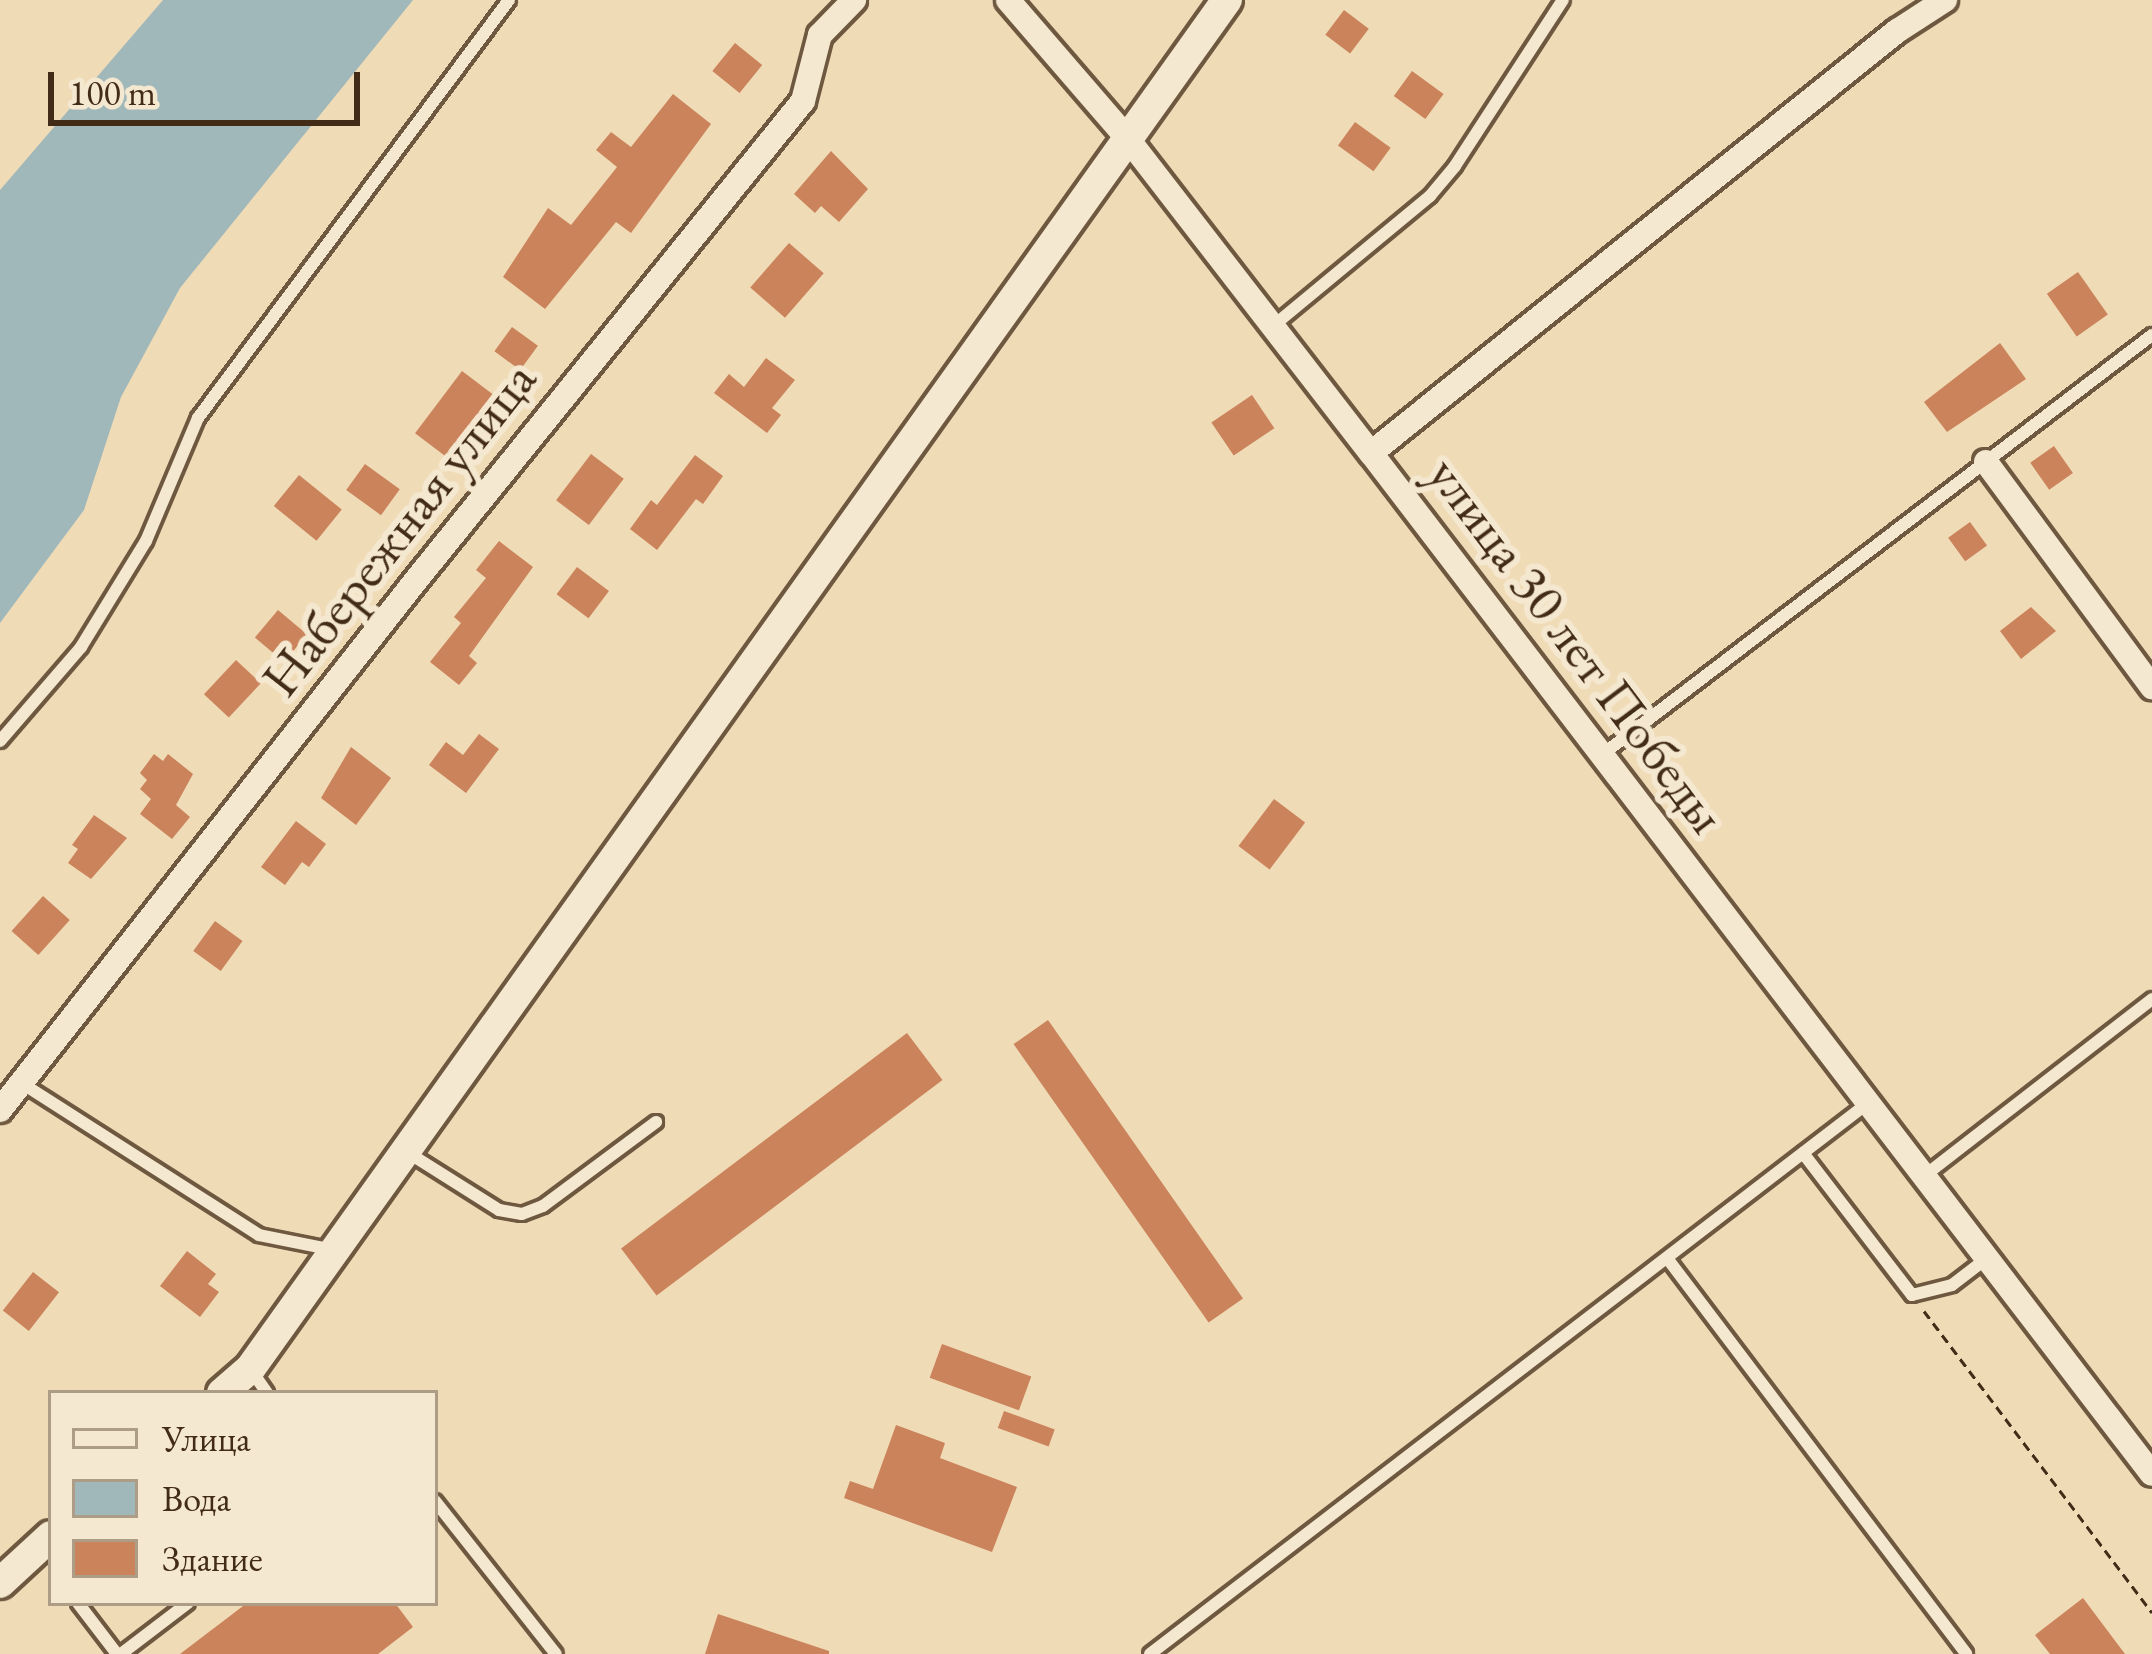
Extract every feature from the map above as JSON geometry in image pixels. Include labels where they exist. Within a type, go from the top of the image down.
[{"type":"street","name":"Набережная улица","points":[[0,1110],[417,579],[803,101],[820,35],[854,0]]},
{"type":"street","points":[[1008,0],[1128,139],[1371,453]]},
{"type":"street","points":[[259,1381],[336,1250],[1227,0]]},
{"type":"street","name":"улица 30 лет Победы","points":[[1945,0],[1897,31],[1371,453],[2152,1474]]},
{"type":"street","points":[[1986,462],[2152,688]]},
{"type":"street","points":[[0,1583],[44,1547]]},
{"type":"lane","points":[[0,741],[81,647],[146,541],[198,418],[509,0]]},
{"type":"lane","points":[[1273,326],[1430,196],[1455,166],[1563,0]]},
{"type":"lane","points":[[1602,755],[2152,335]]},
{"type":"lane","points":[[1924,1176],[2152,999]]},
{"type":"lane","points":[[23,1084],[259,1235],[336,1250]]},
{"type":"lane","points":[[1150,1654],[1868,1103]]},
{"type":"lane","points":[[406,1151],[499,1210],[522,1214],[543,1206],[656,1122]]},
{"type":"lane","points":[[1803,1153],[1912,1295],[1952,1286],[1987,1258]]},
{"type":"lane","points":[[1666,1258],[1966,1654]]},
{"type":"lane","points":[[438,1505],[556,1654]]},
{"type":"lane","points":[[80,1606],[119,1654],[184,1606]]},
{"type":"path","points":[[1912,1295],[2152,1613]]},
{"type":"water","points":[[163,0],[413,0],[180,288],[121,397],[84,510],[0,623],[0,190]]},
{"type":"building","points":[[1344,10],[1369,29],[1350,53],[1325,35]]},
{"type":"building","points":[[735,43],[762,65],[740,93],[712,71]]},
{"type":"building","points":[[1412,71],[1444,94],[1425,119],[1394,96]]},
{"type":"building","points":[[673,94],[711,124],[631,233],[616,222],[545,309],[503,277],[548,208],[571,225],[617,167],[596,150],[611,132],[631,147]]},
{"type":"building","points":[[1355,122],[1391,148],[1374,171],[1338,145]]},
{"type":"building","points":[[831,151],[868,189],[839,222],[821,206],[815,213],[794,194]]},
{"type":"building","points":[[789,243],[824,273],[785,318],[750,288]]},
{"type":"building","points":[[2078,272],[2108,315],[2077,336],[2047,294]]},
{"type":"building","points":[[512,327],[538,346],[520,370],[494,351]]},
{"type":"building","points":[[2000,343],[2026,379],[1947,432],[1924,402]]},
{"type":"building","points":[[766,358],[795,380],[772,408],[781,415],[767,433],[714,393],[729,374],[744,387]]},
{"type":"building","points":[[462,371],[495,396],[448,458],[415,433]]},
{"type":"building","points":[[1252,395],[1274,428],[1234,456],[1211,422]]},
{"type":"building","points":[[2054,446],[2073,473],[2049,490],[2030,463]]},
{"type":"building","points":[[591,454],[624,479],[589,525],[556,500]]},
{"type":"building","points":[[695,455],[723,476],[703,504],[696,499],[657,550],[630,529],[651,500],[657,505]]},
{"type":"building","points":[[365,464],[400,489],[381,515],[346,490]]},
{"type":"building","points":[[299,475],[342,510],[317,541],[274,506]]},
{"type":"building","points":[[1970,522],[1987,545],[1965,561],[1948,538]]},
{"type":"building","points":[[499,541],[533,567],[469,656],[477,663],[459,685],[430,662],[461,623],[454,617],[486,578],[476,570]]},
{"type":"building","points":[[577,567],[609,591],[588,618],[557,594]]},
{"type":"building","points":[[2031,607],[2056,631],[2021,659],[2000,631]]},
{"type":"building","points":[[278,610],[307,634],[284,662],[255,638]]},
{"type":"building","points":[[236,660],[261,683],[229,718],[204,694]]},
{"type":"building","points":[[479,734],[499,749],[466,793],[429,765],[446,742],[463,755]]},
{"type":"building","points":[[351,747],[391,778],[356,825],[321,798]]},
{"type":"building","points":[[154,754],[163,761],[168,754],[193,774],[176,805],[190,817],[172,839],[140,814],[151,799],[140,789],[147,780],[140,773]]},
{"type":"building","points":[[1274,799],[1305,822],[1270,870],[1238,846]]},
{"type":"building","points":[[94,815],[127,838],[91,879],[68,863],[78,849],[72,845]]},
{"type":"building","points":[[296,821],[326,844],[309,867],[302,862],[285,885],[261,867]]},
{"type":"building","points":[[43,896],[70,920],[38,955],[12,931]]},
{"type":"building","points":[[215,921],[243,941],[221,971],[193,951]]},
{"type":"building","points":[[1048,1020],[1243,1299],[1209,1323],[1014,1044]]},
{"type":"building","points":[[907,1033],[943,1080],[657,1296],[621,1248]]},
{"type":"building","points":[[187,1251],[216,1274],[208,1284],[219,1292],[200,1317],[160,1286]]},
{"type":"building","points":[[33,1272],[59,1292],[29,1331],[3,1311]]},
{"type":"building","points":[[942,1344],[1031,1376],[1019,1410],[930,1378]]},
{"type":"building","points":[[1004,1411],[1055,1429],[1049,1446],[998,1428]]},
{"type":"building","points":[[896,1425],[945,1443],[940,1458],[1017,1487],[992,1552],[844,1498],[850,1481],[873,1489]]},
{"type":"building","points":[[2083,1598],[2125,1654],[2050,1654],[2035,1635]]},
{"type":"building","points":[[243,1606],[397,1606],[413,1627],[378,1654],[180,1654]]},
{"type":"building","points":[[718,1614],[829,1651],[829,1654],[705,1654]]}]
